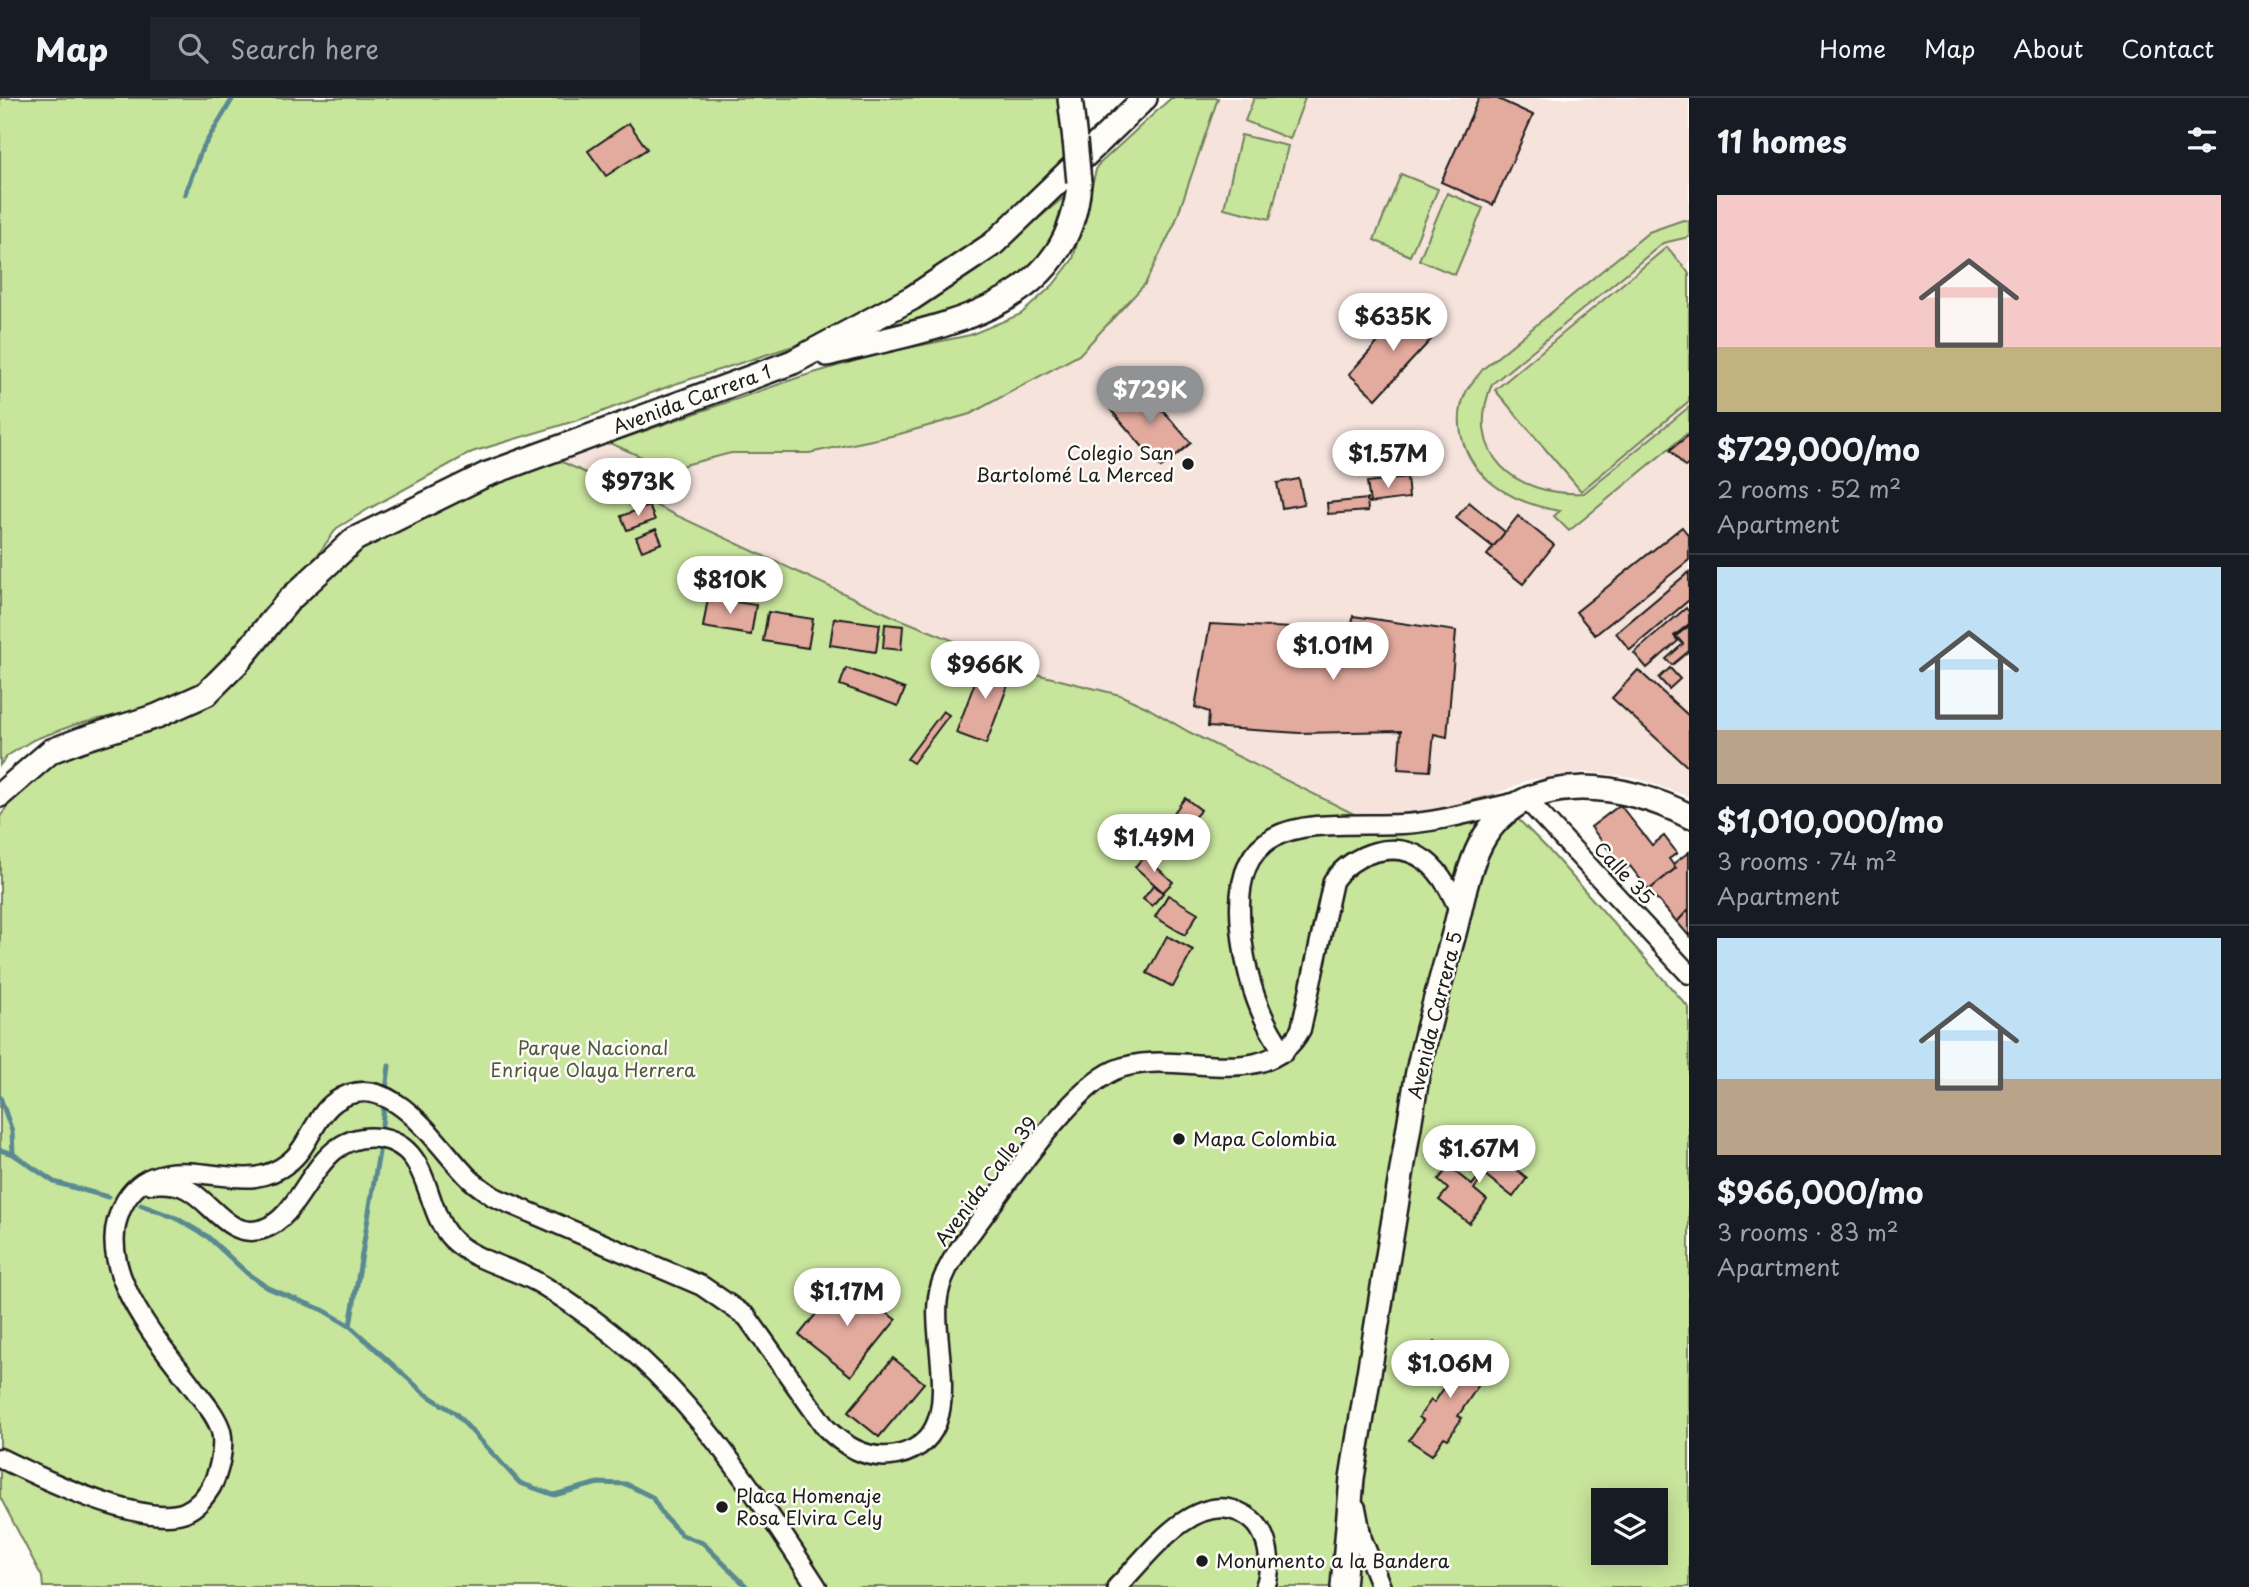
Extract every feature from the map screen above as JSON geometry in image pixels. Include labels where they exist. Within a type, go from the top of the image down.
[{"type":"main road","points":[[793,362],[961,319],[1002,302],[1032,282],[1058,251],[1072,223],[1077,204],[1079,182],[1070,98]]},
{"type":"main road","name":"Avenida Carrera 1","points":[[0,795],[51,751],[157,716],[206,694],[238,662],[289,600],[355,539],[485,475],[793,362],[912,298],[977,256],[1025,215],[1145,98]]},
{"type":"main road","name":"Avenida Carrera 5","points":[[1343,1587],[1352,1478],[1417,1077],[1424,1041],[1470,873],[1484,838],[1508,811],[1527,800],[1566,789],[1608,789],[1632,793],[1689,816]]},
{"type":"street","name":"Calle 35","points":[[1527,800],[1689,974]]},
{"type":"street","points":[[1460,912],[1440,876],[1415,854],[1378,851],[1360,856],[1349,863],[1333,881],[1327,897],[1301,1029],[1284,1052],[1265,1024],[1253,994],[1242,943],[1238,898],[1248,866],[1266,840],[1305,826],[1427,821],[1527,800]]},
{"type":"street","name":"Avenida Calle 39","points":[[141,1185],[175,1172],[207,1172],[253,1178],[275,1172],[293,1159],[335,1101],[359,1092],[385,1096],[439,1143],[470,1179],[494,1197],[720,1296],[747,1317],[826,1428],[861,1453],[892,1456],[917,1447],[926,1438],[940,1411],[943,1378],[937,1320],[939,1291],[953,1257],[1074,1101],[1115,1070],[1136,1065],[1253,1064],[1284,1052]]},
{"type":"street","points":[[0,1458],[64,1487],[130,1510],[158,1515],[183,1513],[201,1502],[216,1479],[221,1432],[211,1412],[156,1337],[127,1289],[114,1251],[115,1221],[128,1196],[141,1185],[170,1184],[186,1189],[229,1225],[261,1230],[274,1224],[285,1213],[314,1172],[346,1144],[360,1139],[380,1138],[399,1146],[417,1163],[426,1179],[438,1220],[454,1241],[473,1254],[536,1281],[559,1295],[616,1336],[652,1369],[704,1426],[817,1587]]},
{"type":"street","points":[[1352,1478],[1358,1526],[1381,1587]]},
{"type":"street","points":[[1117,1587],[1183,1522],[1198,1511],[1219,1507],[1247,1516],[1263,1534],[1270,1563],[1265,1587]]},
{"type":"shaded area","name":"Colegio San Bartolomé La Merced","points":[[1218,98],[1689,98],[1689,797],[1634,777],[1587,772],[1528,780],[1494,795],[1419,815],[1370,822],[1120,695],[1036,674],[890,615],[558,460],[610,443],[669,469],[731,453],[809,453],[896,435],[970,414],[1079,355],[1145,284],[1175,223]]},
{"type":"green space","points":[[0,98],[1061,98],[1065,159],[1035,192],[931,279],[834,333],[675,384],[588,417],[472,452],[370,508],[337,528],[273,617],[207,684],[157,714],[129,712],[74,725],[33,740],[7,756],[0,765]]},
{"type":"green space","points":[[1171,98],[1218,98],[1175,223],[1145,284],[1079,355],[970,414],[896,435],[809,453],[731,453],[669,469],[610,443],[800,377],[875,355],[970,335],[1021,314],[1053,285],[1073,259],[1097,166]]},
{"type":"green space","points":[[1254,98],[1305,98],[1290,139],[1245,121]]},
{"type":"green space","points":[[1241,135],[1288,146],[1270,219],[1224,208]]},
{"type":"green space","points":[[1401,174],[1438,189],[1410,256],[1374,240]]},
{"type":"green space","points":[[1447,193],[1483,208],[1455,275],[1419,260]]},
{"type":"green space","points":[[1064,197],[1045,251],[1024,273],[1006,286],[964,306],[876,330],[976,271]]},
{"type":"green space","points":[[1683,220],[1689,221],[1689,237],[1663,243],[1492,384],[1485,409],[1484,431],[1490,450],[1501,466],[1517,479],[1536,488],[1559,492],[1584,493],[1689,407],[1689,432],[1569,531],[1554,516],[1560,511],[1528,503],[1513,496],[1487,479],[1476,467],[1462,438],[1460,414],[1464,396],[1483,369],[1649,232]]},
{"type":"green space","points":[[1667,247],[1689,273],[1689,401],[1581,491],[1495,390]]},
{"type":"green space","name":"Parque Nacional Enrique Olaya Herrera","points":[[558,460],[890,615],[1036,674],[1120,695],[1370,822],[1419,815],[1494,795],[1546,847],[1689,1008],[1689,1587],[43,1587],[42,1577],[0,1497],[0,817],[22,784],[64,754],[159,724],[349,548],[433,500]]},
{"type":"building","points":[[1479,98],[1496,98],[1533,115],[1493,205],[1441,182]]},
{"type":"building","points":[[629,123],[647,149],[606,176],[588,151]]},
{"type":"building","points":[[1409,308],[1437,333],[1376,399],[1349,374]]},
{"type":"building","points":[[1140,384],[1191,443],[1161,468],[1110,409]]},
{"type":"building","points":[[1689,435],[1689,464],[1685,467],[1670,450]]},
{"type":"building","points":[[1407,477],[1409,498],[1370,503],[1367,482]]},
{"type":"building","points":[[1299,479],[1304,504],[1282,508],[1277,483]]},
{"type":"building","points":[[1367,499],[1368,511],[1328,514],[1327,503]]},
{"type":"building","points":[[1469,502],[1505,532],[1493,547],[1456,518]]},
{"type":"building","points":[[649,506],[655,520],[627,530],[621,516]]},
{"type":"building","points":[[1518,516],[1554,545],[1523,584],[1487,555]]},
{"type":"building","points":[[1682,527],[1689,536],[1689,560],[1595,635],[1576,612]]},
{"type":"building","points":[[656,529],[662,543],[642,551],[636,537]]},
{"type":"building","points":[[1689,572],[1689,600],[1630,650],[1616,633]]},
{"type":"building","points":[[708,598],[756,605],[751,635],[703,627]]},
{"type":"building","points":[[1686,608],[1689,612],[1689,624],[1674,636],[1678,641],[1647,668],[1634,653]]},
{"type":"building","points":[[768,612],[813,619],[808,648],[763,641]]},
{"type":"building","points":[[1353,616],[1456,631],[1447,737],[1434,734],[1430,771],[1398,769],[1401,731],[1299,733],[1208,727],[1209,712],[1195,707],[1210,624],[1352,631]]},
{"type":"building","points":[[834,618],[880,624],[876,652],[830,645]]},
{"type":"building","points":[[885,624],[903,626],[901,650],[883,648]]},
{"type":"building","points":[[1689,626],[1689,651],[1672,665],[1666,659],[1683,644],[1676,636]]},
{"type":"building","points":[[984,658],[1014,669],[986,744],[956,733]]},
{"type":"building","points":[[846,668],[905,689],[898,706],[840,685]]},
{"type":"building","points":[[1670,668],[1680,679],[1669,689],[1659,678]]},
{"type":"building","points":[[1638,670],[1689,716],[1689,768],[1612,698]]},
{"type":"building","points":[[943,711],[949,715],[913,763],[907,759]]},
{"type":"building","points":[[1185,798],[1201,810],[1187,825],[1173,814]]},
{"type":"building","points":[[1620,805],[1652,845],[1664,836],[1677,853],[1669,859],[1676,868],[1649,890],[1630,866],[1624,870],[1591,827]]},
{"type":"building","points":[[1689,852],[1689,909],[1677,922],[1649,890],[1676,868],[1673,864]]},
{"type":"building","points":[[1144,856],[1173,882],[1163,892],[1135,867]]},
{"type":"building","points":[[1154,885],[1163,893],[1152,906],[1143,899]]},
{"type":"building","points":[[1168,895],[1198,913],[1185,935],[1155,917]]},
{"type":"building","points":[[1689,909],[1689,936],[1677,922]]},
{"type":"building","points":[[1167,936],[1193,950],[1173,987],[1147,973]]},
{"type":"building","points":[[1491,1149],[1527,1178],[1513,1197],[1485,1175],[1474,1189],[1487,1200],[1469,1223],[1439,1200],[1448,1189],[1438,1180],[1449,1167],[1472,1185],[1482,1173],[1476,1168]]},
{"type":"building","points":[[844,1279],[896,1320],[851,1376],[799,1335]]},
{"type":"building","points":[[1435,1342],[1462,1360],[1469,1350],[1492,1365],[1458,1416],[1462,1418],[1448,1439],[1444,1437],[1432,1455],[1409,1440],[1423,1420],[1419,1417],[1431,1400],[1434,1403],[1458,1367],[1431,1349]]},
{"type":"building","points":[[893,1358],[924,1383],[879,1437],[848,1412]]},
{"type":"waterway","points":[[185,194],[201,151],[233,98]]},
{"type":"waterway","points":[[381,1132],[389,1066]]},
{"type":"waterway","points":[[0,1097],[12,1131],[13,1154]]},
{"type":"waterway","points":[[350,1326],[380,1146]]},
{"type":"waterway","points":[[0,1150],[13,1154],[54,1182],[108,1197]]},
{"type":"waterway","points":[[141,1205],[176,1218],[208,1237],[248,1274],[268,1288],[323,1310],[350,1326],[424,1393],[455,1413],[520,1483],[554,1495],[598,1483],[626,1484],[652,1497],[663,1515],[682,1535],[703,1543],[747,1587]]},
{"type":"place","name":"Colegio San Bartolomé La Merced","points":[[1188,464]]},
{"type":"place","name":"Mapa Colombia","points":[[1179,1139]]},
{"type":"place","name":"Placa Homenaje Rosa Elvira Cely","points":[[722,1507]]},
{"type":"place","name":"Monumento a la Bandera","points":[[1202,1561]]}]
